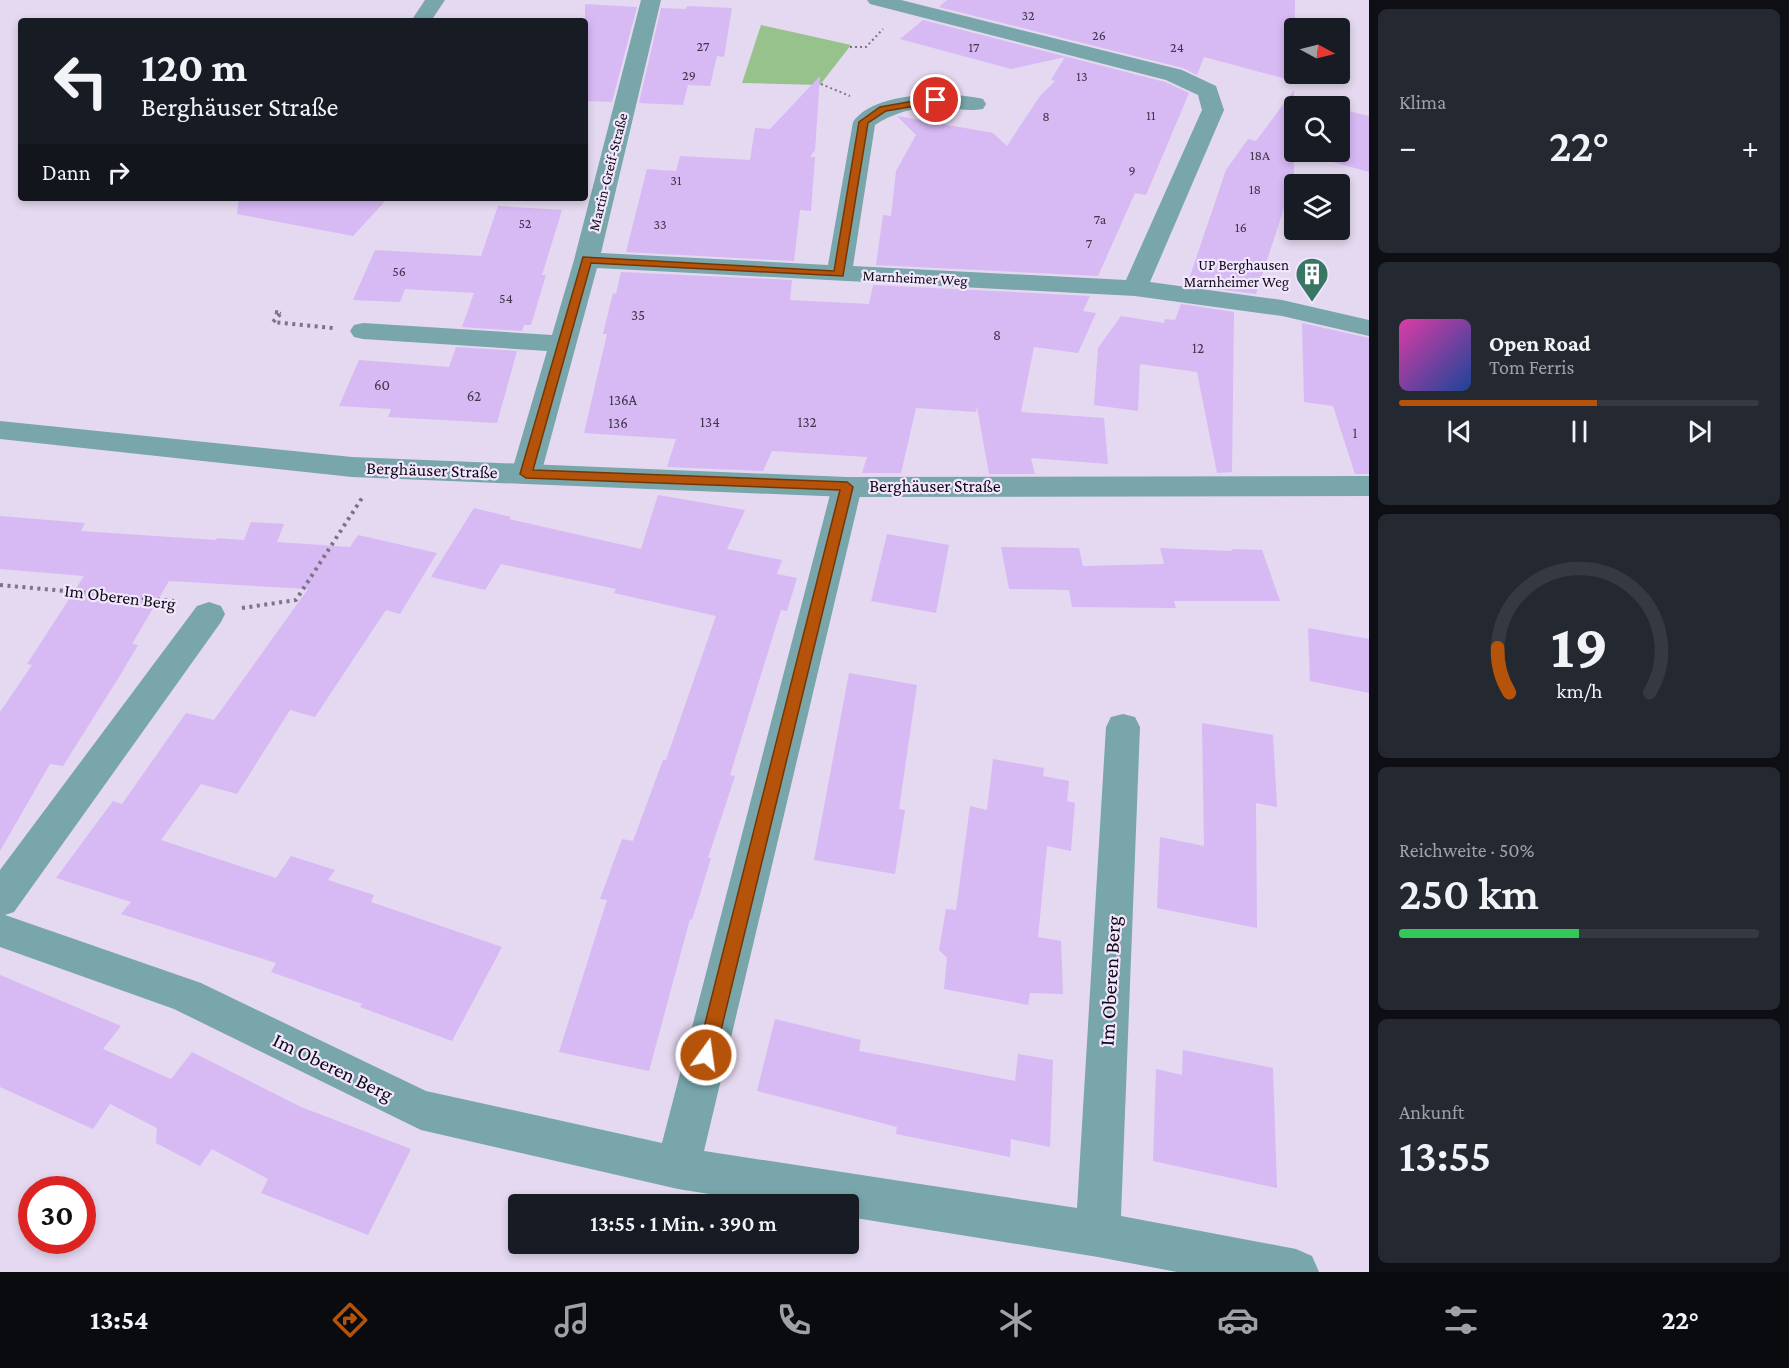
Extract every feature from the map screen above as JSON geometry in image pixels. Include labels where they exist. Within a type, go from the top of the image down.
[{"type":"street","points":[[423,18],[435,0]]},
{"type":"street","name":"Martin-Greif-Straße","points":[[526,474],[587,260],[651,0]]},
{"type":"street","points":[[877,0],[912,4],[1174,75],[1208,91],[1213,111],[1135,288]]},
{"type":"street","points":[[839,274],[864,122],[884,108],[936,100],[975,104]]},
{"type":"street","name":"Marnheimer Weg","points":[[587,260],[1135,288],[1282,308],[1369,328]]},
{"type":"street","points":[[363,331],[562,344]]},
{"type":"street","name":"Berghäuser Straße","points":[[0,430],[352,467],[847,487],[1369,486]]},
{"type":"street","points":[[678,1168],[847,487]]},
{"type":"street","points":[[0,900],[209,614]]},
{"type":"street","name":"Im Oberen Berg","points":[[1098,1234],[1123,727]]},
{"type":"street","name":"Im Oberen Berg","points":[[0,930],[187,996],[421,1110],[678,1168],[1098,1234],[1296,1272]]},
{"type":"path","points":[[275,312],[281,313],[273,322],[363,331]]},
{"type":"path","points":[[209,614],[296,600],[366,492],[344,489],[352,467]]},
{"type":"path","name":"Im Oberen Berg","points":[[0,585],[174,601],[209,614]]},
{"type":"green space","points":[[761,25],[851,45],[820,85],[742,83]]},
{"type":"building","points":[[947,0],[1295,0],[1295,18],[1284,18],[1284,78],[1204,57],[1197,75],[1183,68],[939,7]]},
{"type":"building","points":[[585,4],[637,7],[612,102],[588,101],[588,18],[585,18]]},
{"type":"building","points":[[687,6],[732,8],[724,57],[717,56],[710,86],[688,85],[683,105],[639,103],[661,8],[686,9]]},
{"type":"building","points":[[923,20],[1165,82],[1189,93],[1146,195],[1135,193],[1098,276],[876,265],[883,215],[891,216],[896,171],[916,135],[897,116],[993,133],[1007,146],[1040,96],[1055,81],[1051,80],[1065,57],[1011,69],[900,39]]},
{"type":"building","points":[[820,76],[815,150],[810,157],[815,157],[811,211],[800,210],[794,261],[626,252],[647,169],[676,171],[680,156],[750,160],[755,128],[770,129]]},
{"type":"building","points":[[1284,103],[1284,162],[1294,162],[1294,174],[1284,174],[1284,208],[1256,294],[1187,285],[1226,170],[1248,139],[1256,141]]},
{"type":"building","points":[[1350,111],[1369,116],[1369,172],[1333,162],[1350,162]]},
{"type":"building","points":[[239,201],[385,201],[353,236],[237,214]]},
{"type":"building","points":[[498,206],[562,210],[542,275],[546,275],[531,325],[524,325],[522,331],[462,327],[474,293],[405,289],[400,302],[353,300],[375,250],[481,256]]},
{"type":"building","points":[[621,272],[792,280],[790,300],[869,304],[873,285],[1090,296],[1083,311],[1096,313],[1078,353],[1034,347],[1021,412],[1104,418],[1108,464],[1031,458],[1035,474],[989,474],[977,407],[976,412],[916,408],[901,473],[862,473],[867,457],[772,451],[763,471],[667,467],[676,439],[584,433],[607,334],[603,334],[613,293],[616,294]]},
{"type":"building","points":[[1181,304],[1234,312],[1232,472],[1217,473],[1197,372],[1140,364],[1138,411],[1094,405],[1098,348],[1121,316],[1164,323],[1165,319],[1175,320]]},
{"type":"building","points":[[1302,323],[1369,338],[1369,474],[1355,474],[1333,406],[1304,402]]},
{"type":"building","points":[[456,347],[517,351],[497,423],[388,417],[391,409],[339,406],[359,360],[449,367]]},
{"type":"building","points":[[658,495],[745,510],[727,549],[782,560],[777,574],[797,578],[787,611],[781,610],[730,775],[735,776],[708,858],[711,858],[692,920],[690,919],[649,1071],[559,1052],[607,900],[600,899],[622,839],[633,841],[663,760],[666,760],[716,616],[614,593],[616,589],[501,564],[485,590],[431,577],[474,508],[511,517],[509,519],[641,549]]},
{"type":"building","points":[[0,516],[85,523],[81,531],[216,540],[217,538],[244,540],[251,522],[284,524],[277,542],[350,547],[358,535],[437,553],[400,614],[386,610],[315,717],[290,710],[237,794],[201,784],[161,840],[276,878],[291,856],[335,870],[328,880],[374,895],[371,902],[502,947],[452,1041],[360,1007],[362,1004],[271,972],[276,963],[121,914],[131,902],[56,878],[113,801],[122,804],[186,713],[214,720],[308,589],[169,581],[132,644],[138,645],[119,677],[63,766],[50,764],[0,851],[0,712],[32,665],[27,664],[84,576],[0,569]]},
{"type":"building","points":[[887,534],[949,545],[936,613],[871,601]]},
{"type":"building","points":[[1001,547],[1079,548],[1083,566],[1164,564],[1160,548],[1262,550],[1280,601],[1174,601],[1176,608],[1072,607],[1069,590],[1009,589]]},
{"type":"building","points":[[1308,628],[1369,639],[1369,693],[1310,681]]},
{"type":"building","points":[[849,673],[917,685],[899,809],[905,810],[895,874],[814,860]]},
{"type":"building","points":[[1202,723],[1273,735],[1277,807],[1256,803],[1257,928],[1157,908],[1160,837],[1204,846]]},
{"type":"building","points":[[993,759],[1044,768],[1043,776],[1069,781],[1067,801],[1075,803],[1071,851],[1047,846],[1038,937],[1061,941],[1063,994],[1030,993],[1028,1005],[944,989],[947,958],[939,950],[946,909],[956,910],[970,806],[987,810]]},
{"type":"building","points":[[0,975],[121,1026],[103,1049],[171,1079],[192,1052],[301,1107],[411,1149],[368,1235],[261,1193],[268,1179],[212,1149],[200,1166],[156,1143],[157,1128],[110,1104],[93,1129],[0,1087]]},
{"type":"building","points":[[775,1019],[861,1040],[859,1051],[1015,1081],[1018,1054],[1053,1060],[1050,1147],[1011,1139],[1010,1157],[896,1134],[897,1127],[757,1091]]},
{"type":"building","points":[[1183,1050],[1273,1068],[1277,1188],[1153,1161],[1156,1069],[1182,1075]]},
{"type":"place","name":"UP Berghausen Marnheimer Weg","points":[[1312,303]]},
{"type":"route","points":[[706,1055],[847,487],[526,474],[587,260],[839,274],[864,122],[884,108],[936,100]]}]
